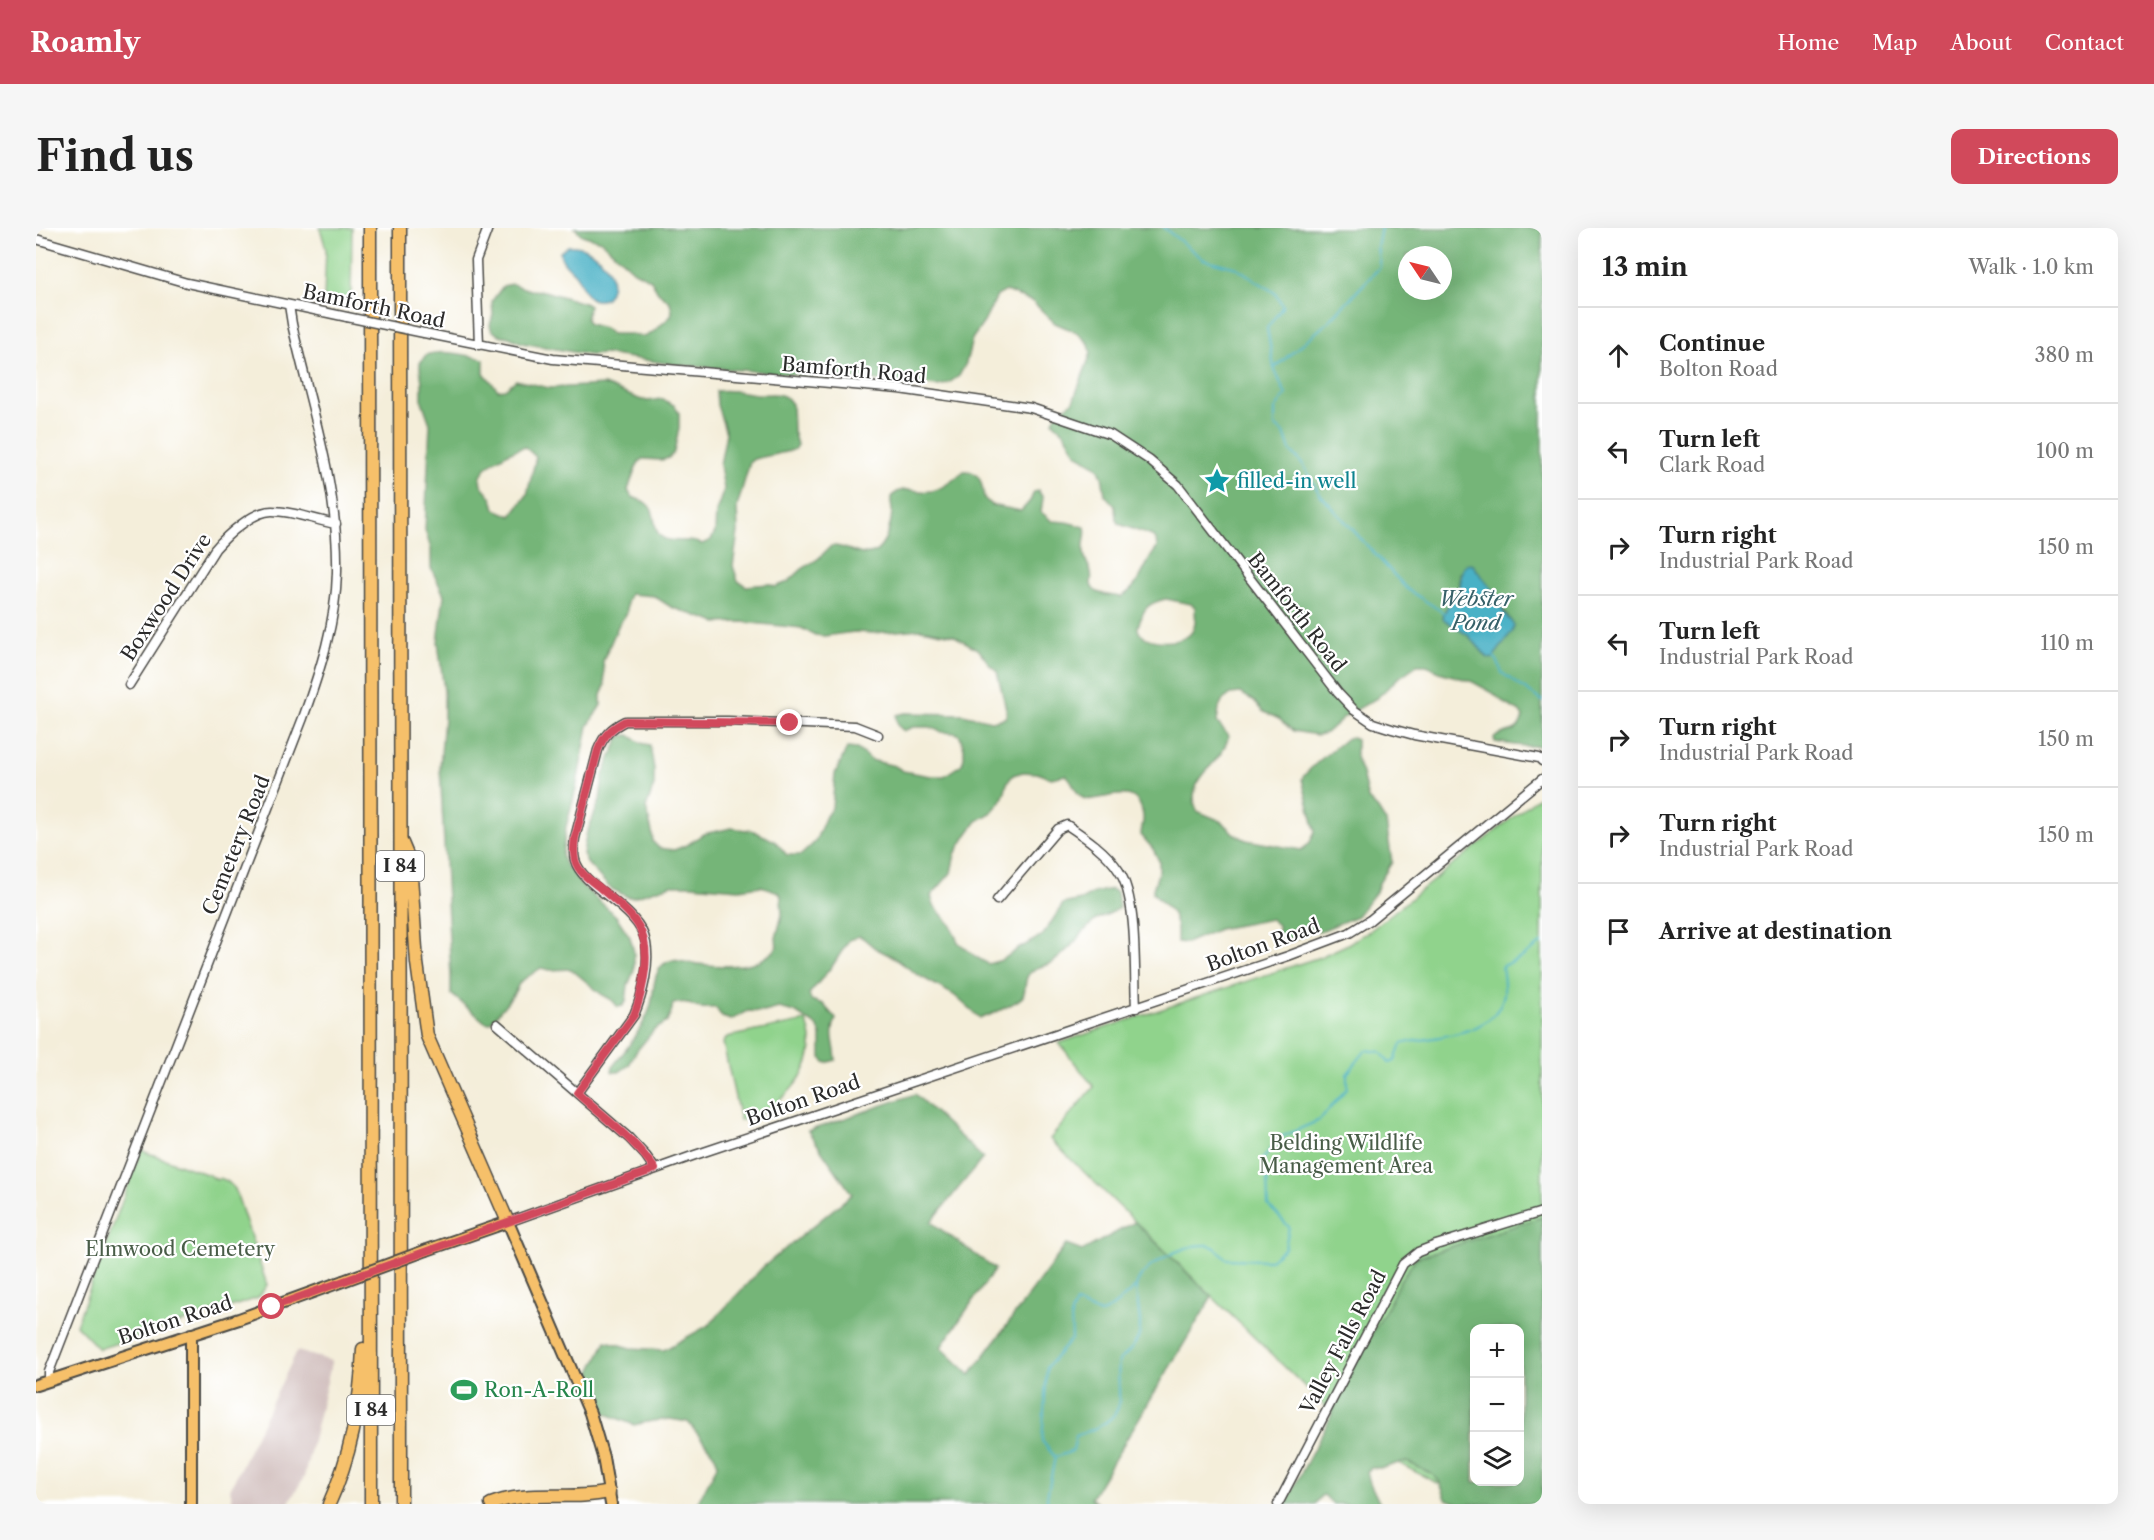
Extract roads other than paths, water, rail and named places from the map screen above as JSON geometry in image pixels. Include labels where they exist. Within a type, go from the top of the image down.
[{"type":"highway","name":"I 84","points":[[370,228],[371,1504]]},
{"type":"highway","name":"I 84","points":[[400,228],[401,1504]]},
{"type":"highway","points":[[400,838],[410,862],[417,963],[427,1036],[508,1222]]},
{"type":"highway","points":[[329,1504],[352,1434],[360,1391],[364,1340],[371,1316]]},
{"type":"highway","points":[[491,1504],[512,1498],[596,1495],[610,1498]]},
{"type":"highway","points":[[544,1497],[562,1504]]},
{"type":"main road","name":"Bolton Road","points":[[36,1385],[191,1334],[508,1222]]},
{"type":"main road","points":[[508,1222],[590,1413],[600,1444],[610,1498]]},
{"type":"main road","points":[[191,1334],[191,1504]]},
{"type":"street","points":[[479,345],[476,260],[488,228]]},
{"type":"street","name":"Bamforth Road","points":[[36,239],[187,284],[553,359],[899,389],[991,400],[1031,408],[1111,435],[1149,460],[1178,485],[1338,693],[1354,710],[1373,723],[1414,735],[1539,758],[1542,761]]},
{"type":"street","name":"Cemetery Road","points":[[49,1380],[49,1372],[316,683],[332,621],[337,573],[336,525],[329,479],[289,305]]},
{"type":"street","name":"Boxwood Drive","points":[[129,685],[215,549],[227,535],[254,517],[269,511],[287,512],[336,525]]},
{"type":"street","points":[[577,1093],[634,1015],[640,1000],[647,956],[646,941],[641,928],[633,918],[582,873],[575,862],[575,838],[603,737],[612,728],[625,721],[728,721],[855,726],[878,735]]},
{"type":"street","name":"Bolton Road","points":[[508,1222],[655,1169],[1136,1008],[1349,933],[1387,907],[1542,779]]},
{"type":"street","points":[[997,900],[1058,829],[1067,825],[1077,831],[1109,858],[1127,885],[1131,912],[1136,1008]]},
{"type":"street","points":[[497,1024],[629,1138],[655,1169]]},
{"type":"street","name":"Valley Falls Road","points":[[1278,1504],[1403,1264],[1418,1252],[1436,1245],[1542,1212]]},
{"type":"water","points":[[568,246],[578,246],[587,250],[604,263],[612,281],[605,299],[593,299],[586,294],[576,275],[561,256],[560,252]]},
{"type":"water","name":"Webster Pond","points":[[1467,564],[1472,564],[1497,595],[1503,612],[1514,625],[1513,631],[1492,659],[1488,658],[1469,636],[1443,619],[1446,608],[1458,592],[1462,570]]},
{"type":"waterway","points":[[1164,228],[1203,259],[1237,268],[1275,293],[1283,306],[1267,328],[1274,368],[1286,395],[1275,409],[1275,426],[1284,433],[1290,450],[1303,464],[1319,493],[1407,589],[1444,613]]},
{"type":"waterway","points":[[1274,368],[1327,323],[1380,267],[1377,247],[1381,228]]},
{"type":"waterway","points":[[1493,656],[1502,673],[1542,701]]},
{"type":"waterway","points":[[1048,1504],[1047,1497],[1055,1457],[1073,1451],[1076,1436],[1102,1424],[1117,1410],[1119,1361],[1132,1348],[1139,1336],[1140,1323],[1136,1289],[1139,1279],[1146,1271],[1175,1252],[1195,1246],[1211,1246],[1226,1259],[1270,1260],[1285,1248],[1289,1227],[1268,1205],[1267,1175],[1263,1159],[1281,1137],[1320,1120],[1347,1088],[1347,1074],[1366,1050],[1381,1052],[1389,1063],[1395,1061],[1401,1044],[1462,1032],[1489,1019],[1498,1008],[1504,994],[1502,966],[1521,958],[1542,943]]},
{"type":"waterway","points":[[1055,1457],[1042,1441],[1047,1367],[1072,1338],[1071,1314],[1076,1303],[1100,1314],[1115,1305],[1136,1287]]},
{"type":"place","name":"filled-in well","points":[[1217,481]]},
{"type":"place","name":"Ron-A-Roll","points":[[464,1390]]},
{"type":"park label","name":"Belding Wildlife Management Area","points":[[1346,1154]]},
{"type":"park label","name":"Elmwood Cemetery","points":[[180,1249]]}]
